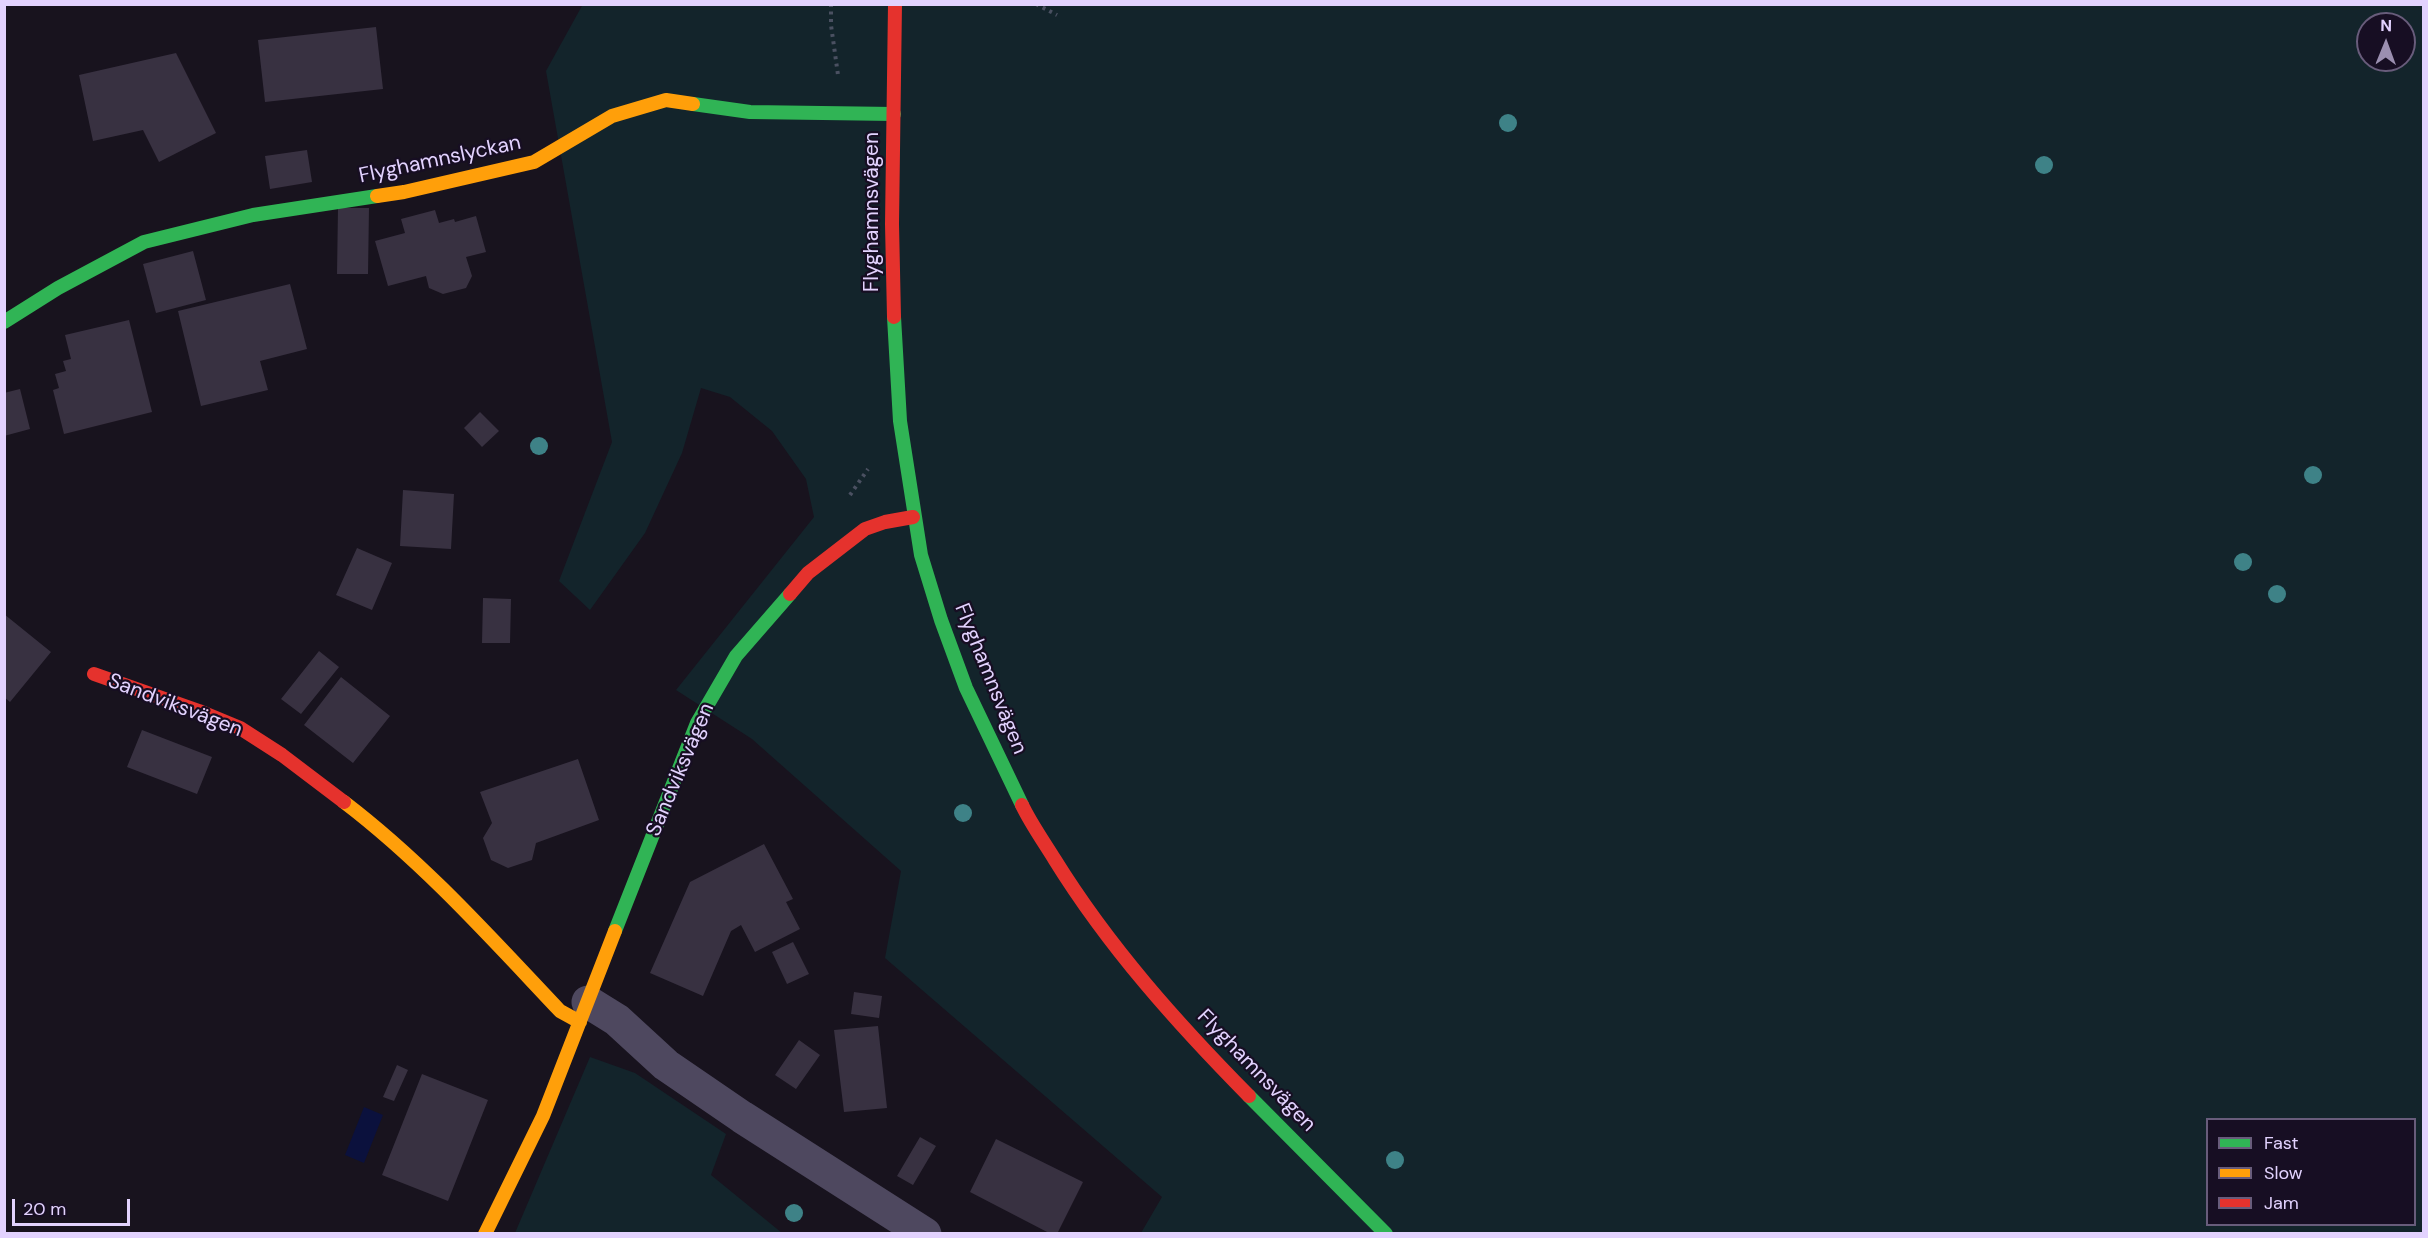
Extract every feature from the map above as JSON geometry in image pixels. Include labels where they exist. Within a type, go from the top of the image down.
[{"type":"street","name":"Flyghamnsvägen","points":[[895,4],[892,224],[893,306],[900,421],[913,517],[927,576],[966,688],[1026,813],[1078,897],[1153,994],[1229,1075],[1386,1233]]},
{"type":"street","name":"Flyghamnslyckan","points":[[4,322],[58,288],[144,242],[254,215],[404,192],[534,162],[612,116],[666,100],[750,112],[894,114]]},
{"type":"street","name":"Sandviksvägen","points":[[485,1233],[543,1116],[697,723],[736,656],[808,573],[865,529],[885,522],[913,517]]},
{"type":"street","name":"Sandviksvägen","points":[[94,674],[240,728],[282,755],[379,829],[444,889],[560,1011],[584,1012],[617,1020],[666,1065],[925,1233]]},
{"type":"path","points":[[1036,4],[1057,15]]},
{"type":"shaded area","points":[[583,4],[2423,5],[2423,1233],[1141,1233],[1162,1197],[885,958],[901,871],[752,739],[676,690],[814,517],[806,479],[772,431],[730,397],[701,388],[682,453],[645,533],[590,610],[559,581],[612,442],[546,71]]},
{"type":"shaded area","points":[[590,1057],[635,1073],[726,1134],[711,1175],[782,1233],[515,1233]]},
{"type":"shaded area","points":[[364,1107],[383,1115],[364,1163],[345,1155]]},
{"type":"building","points":[[376,27],[383,89],[265,102],[258,40]]},
{"type":"building","points":[[176,53],[216,133],[159,162],[143,130],[93,141],[79,75]]},
{"type":"building","points":[[307,150],[312,182],[270,189],[265,156]]},
{"type":"building","points":[[338,208],[369,208],[368,274],[337,274]]},
{"type":"building","points":[[435,210],[439,223],[454,219],[455,222],[476,216],[486,252],[466,257],[472,276],[466,288],[443,294],[429,288],[426,276],[388,286],[375,241],[405,233],[401,219]]},
{"type":"building","points":[[193,251],[206,300],[156,313],[143,264]]},
{"type":"building","points":[[290,284],[307,349],[260,361],[268,390],[201,406],[178,311]]},
{"type":"building","points":[[129,320],[152,412],[64,434],[53,390],[59,388],[55,374],[66,371],[63,361],[71,359],[65,335]]},
{"type":"building","points":[[20,389],[30,429],[4,436],[4,393]]},
{"type":"building","points":[[480,412],[499,431],[482,447],[464,428]]},
{"type":"building","points":[[403,490],[454,494],[451,549],[400,546]]},
{"type":"building","points":[[357,548],[392,563],[372,610],[336,595]]},
{"type":"building","points":[[483,598],[511,599],[510,643],[482,643]]},
{"type":"building","points":[[4,614],[51,652],[10,702],[4,697]]},
{"type":"building","points":[[319,651],[339,667],[301,714],[281,699]]},
{"type":"building","points":[[341,677],[390,716],[353,763],[304,725]]},
{"type":"building","points":[[142,730],[212,757],[197,794],[127,767]]},
{"type":"building","points":[[578,759],[599,820],[536,843],[532,860],[508,868],[491,860],[483,838],[492,823],[480,792]]},
{"type":"building","points":[[764,844],[793,899],[786,902],[800,929],[755,952],[741,925],[731,931],[703,996],[650,973],[690,882]]},
{"type":"building","points":[[793,942],[809,974],[787,984],[772,952]]},
{"type":"building","points":[[854,992],[882,996],[879,1018],[851,1014]]},
{"type":"building","points":[[878,1026],[887,1108],[844,1112],[834,1030]]},
{"type":"building","points":[[799,1040],[820,1055],[796,1089],[775,1075]]},
{"type":"building","points":[[397,1065],[408,1070],[394,1101],[383,1097]]},
{"type":"building","points":[[422,1074],[488,1100],[448,1201],[382,1175]]},
{"type":"building","points":[[920,1137],[936,1146],[913,1185],[897,1176]]},
{"type":"building","points":[[996,1139],[1083,1182],[1057,1234],[1051,1234],[970,1192]]},
{"type":"traffic: fast","points":[[693,104],[750,112],[894,114]]},
{"type":"traffic: fast","points":[[4,322],[58,288],[144,242],[253,215],[377,196]]},
{"type":"traffic: fast","points":[[894,317],[900,421],[921,555],[941,620],[966,688],[1022,805]]},
{"type":"traffic: fast","points":[[615,931],[697,723],[736,656],[790,594]]},
{"type":"traffic: fast","points":[[1249,1096],[1386,1234]]},
{"type":"traffic: slow","points":[[377,196],[404,192],[534,162],[612,116],[666,100],[693,104]]},
{"type":"traffic: slow","points":[[344,802],[402,850],[429,876],[560,1011],[580,1022]]},
{"type":"traffic: slow","points":[[485,1234],[543,1116],[615,931]]},
{"type":"traffic: jam","points":[[894,317],[892,224],[895,4]]},
{"type":"traffic: jam","points":[[790,594],[808,573],[865,529],[885,522],[913,517]]},
{"type":"traffic: jam","points":[[94,674],[240,728],[282,755],[344,802]]},
{"type":"traffic: jam","points":[[1022,805],[1076,892],[1121,954],[1196,1041],[1249,1096]]}]
